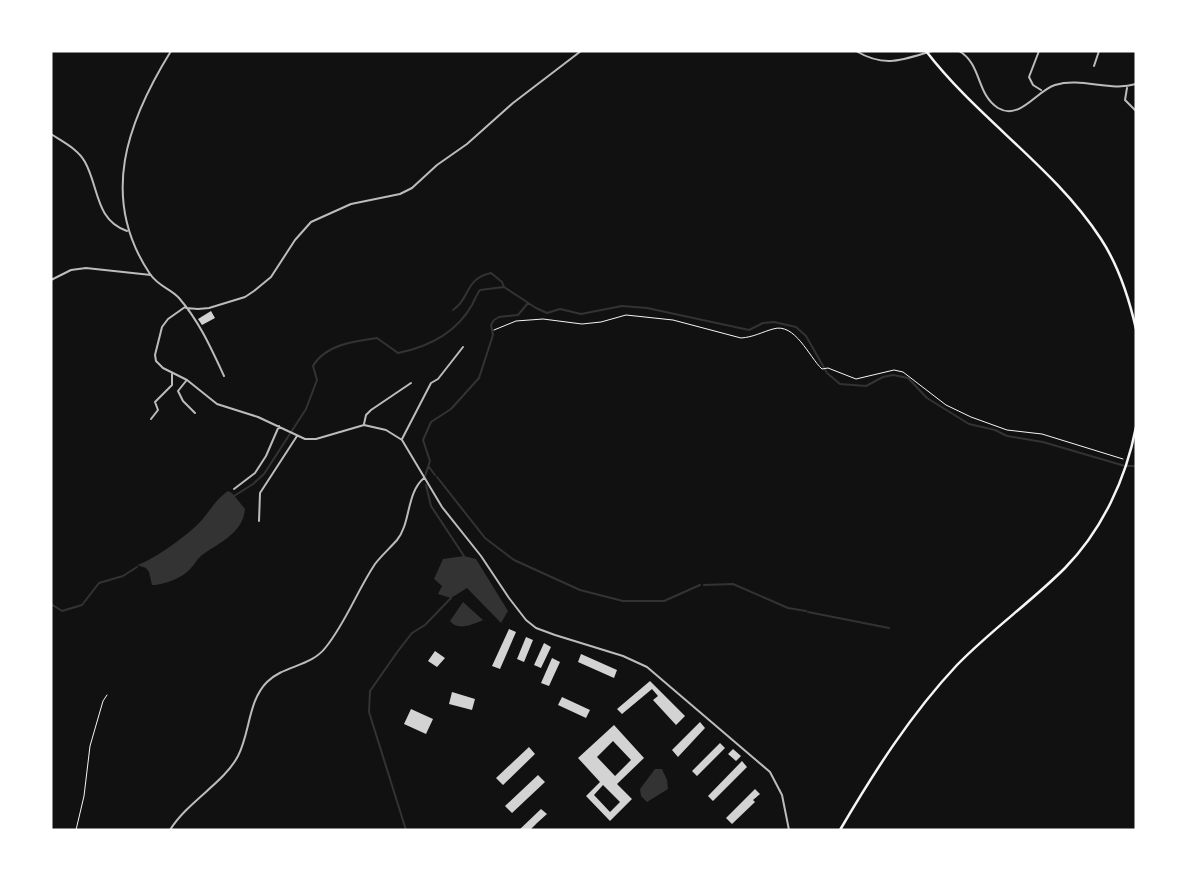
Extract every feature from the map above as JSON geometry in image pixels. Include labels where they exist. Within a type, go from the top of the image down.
[{"type":"main road","points":[[926,51],[1084,215],[1117,270],[1136,329]]},
{"type":"main road","points":[[840,830],[897,741],[938,686],[985,637],[1067,566],[1097,527],[1123,475],[1136,427]]},
{"type":"street","points":[[171,51],[159,69],[142,106],[126,158],[122,195],[128,231],[151,275],[161,287],[179,298],[202,330],[224,376]]},
{"type":"street","points":[[581,51],[513,103],[410,189],[397,195],[360,201],[311,222],[295,240],[272,276],[245,297],[209,308],[185,307],[168,318],[162,327],[155,353],[158,363],[187,380],[217,404],[279,426],[305,439],[316,439],[364,425],[379,427],[401,440],[442,507],[481,555],[526,620],[536,628],[623,656],[647,667],[770,772],[778,784],[787,811],[789,830]]},
{"type":"street","points":[[856,51],[873,60],[892,62],[932,51]]},
{"type":"street","points":[[959,51],[966,55],[975,68],[988,99],[1002,110],[1019,110],[1042,91],[1066,83],[1128,87],[1136,84]]},
{"type":"street","points":[[1039,51],[1029,77],[1033,85],[1042,91]]},
{"type":"street","points":[[1094,66],[1098,51]]},
{"type":"street","points":[[1128,87],[1125,100],[1136,111]]},
{"type":"street","points":[[51,134],[81,156],[88,167],[104,213],[115,225],[128,231]]},
{"type":"street","points":[[51,280],[71,270],[86,268],[151,275]]},
{"type":"street","points":[[401,440],[431,383],[438,379],[463,347]]},
{"type":"street","points":[[172,373],[172,385],[195,413]]},
{"type":"street","points":[[178,391],[187,380]]},
{"type":"street","points":[[364,425],[366,415],[371,410],[411,383]]},
{"type":"street","points":[[150,419],[158,411],[155,402],[172,385]]},
{"type":"street","points":[[234,489],[255,473],[279,426]]},
{"type":"street","points":[[259,521],[260,493],[295,435]]},
{"type":"street","points":[[170,830],[179,815],[235,761],[247,733],[255,702],[265,684],[281,672],[312,660],[327,647],[376,564],[402,534],[417,485],[424,478]]},
{"type":"path","points":[[494,330],[516,321],[543,319],[582,324],[626,315],[673,320],[741,338],[782,328],[795,336],[822,369],[828,368],[856,379],[894,370],[904,372],[946,405],[971,417],[1007,430],[1042,434],[1125,460]]},
{"type":"path","points":[[76,830],[84,796],[90,746],[107,695]]},
{"type":"shaded area","points":[[228,491],[245,509],[240,525],[223,542],[202,555],[183,575],[152,585],[146,568],[137,565],[162,552],[188,533]]},
{"type":"shaded area","points":[[464,556],[476,559],[508,611],[501,623],[467,588],[451,598],[438,594],[442,586],[434,579],[443,559]]},
{"type":"shaded area","points":[[463,602],[483,620],[465,626],[453,624],[450,621]]},
{"type":"shaded area","points":[[655,769],[662,769],[668,789],[647,802],[641,796],[640,789]]},
{"type":"building","points":[[211,311],[215,318],[202,325],[198,319]]},
{"type":"building","points":[[509,629],[516,632],[500,669],[492,666]]},
{"type":"building","points":[[526,637],[533,640],[524,662],[517,659]]},
{"type":"building","points":[[544,643],[551,647],[541,668],[534,665]]},
{"type":"building","points":[[435,651],[445,658],[437,667],[428,661]]},
{"type":"building","points":[[581,654],[617,670],[614,678],[578,662]]},
{"type":"building","points":[[552,658],[560,662],[549,686],[541,683]]},
{"type":"building","points":[[650,681],[685,716],[676,725],[653,700],[658,696],[652,689],[622,714],[617,709]]},
{"type":"building","points":[[452,692],[475,699],[472,710],[449,704]]},
{"type":"building","points":[[562,697],[590,710],[586,718],[558,705]]},
{"type":"building","points":[[411,709],[433,719],[426,734],[404,724]]},
{"type":"building","points":[[700,722],[705,728],[678,757],[672,750]]},
{"type":"building","points":[[614,725],[644,758],[617,784],[632,799],[610,821],[586,796],[600,782],[578,758]],"holes":[[[613,741],[631,760],[615,776],[597,757]],[[603,785],[620,802],[610,812],[594,795]]]},
{"type":"building","points":[[720,743],[725,748],[697,776],[692,771]]},
{"type":"building","points":[[529,747],[535,754],[503,785],[496,778]]},
{"type":"building","points":[[733,749],[741,756],[736,761],[728,754]]},
{"type":"building","points":[[742,761],[747,767],[713,801],[708,796]]},
{"type":"building","points":[[538,775],[545,782],[512,813],[505,806]]},
{"type":"building","points":[[755,789],[760,794],[753,800],[755,802],[732,824],[726,818]]},
{"type":"building","points":[[541,809],[547,814],[530,830],[519,830]]},
{"type":"waterway","points":[[453,310],[463,300],[472,284],[482,276],[491,273],[504,287]]},
{"type":"waterway","points":[[234,496],[264,474],[306,409],[317,380],[313,366],[325,353],[350,343],[377,338],[398,353],[420,347],[440,337],[458,323],[480,290],[504,287],[547,313],[560,309],[581,314],[622,306],[647,308],[749,330],[763,323],[774,322],[796,327],[806,336],[827,373],[840,384],[866,386],[893,375],[908,378],[927,398],[969,424],[1125,466],[1136,466]]},
{"type":"waterway","points":[[425,476],[430,461],[423,440],[431,422],[451,409],[479,378],[493,335],[491,325],[494,320],[518,315],[528,303]]},
{"type":"waterway","points":[[429,467],[435,475]]},
{"type":"waterway","points":[[437,477],[485,538],[514,560],[580,590],[623,601],[664,601],[700,585]]},
{"type":"waterway","points":[[426,485],[431,506],[464,556]]},
{"type":"waterway","points":[[51,604],[62,611],[82,605],[99,583],[123,576],[137,567]]},
{"type":"waterway","points":[[704,585],[733,584],[788,608],[806,611]]},
{"type":"waterway","points":[[406,830],[369,712],[370,691],[412,633],[425,625],[451,598]]},
{"type":"waterway","points":[[808,612],[889,628]]}]
